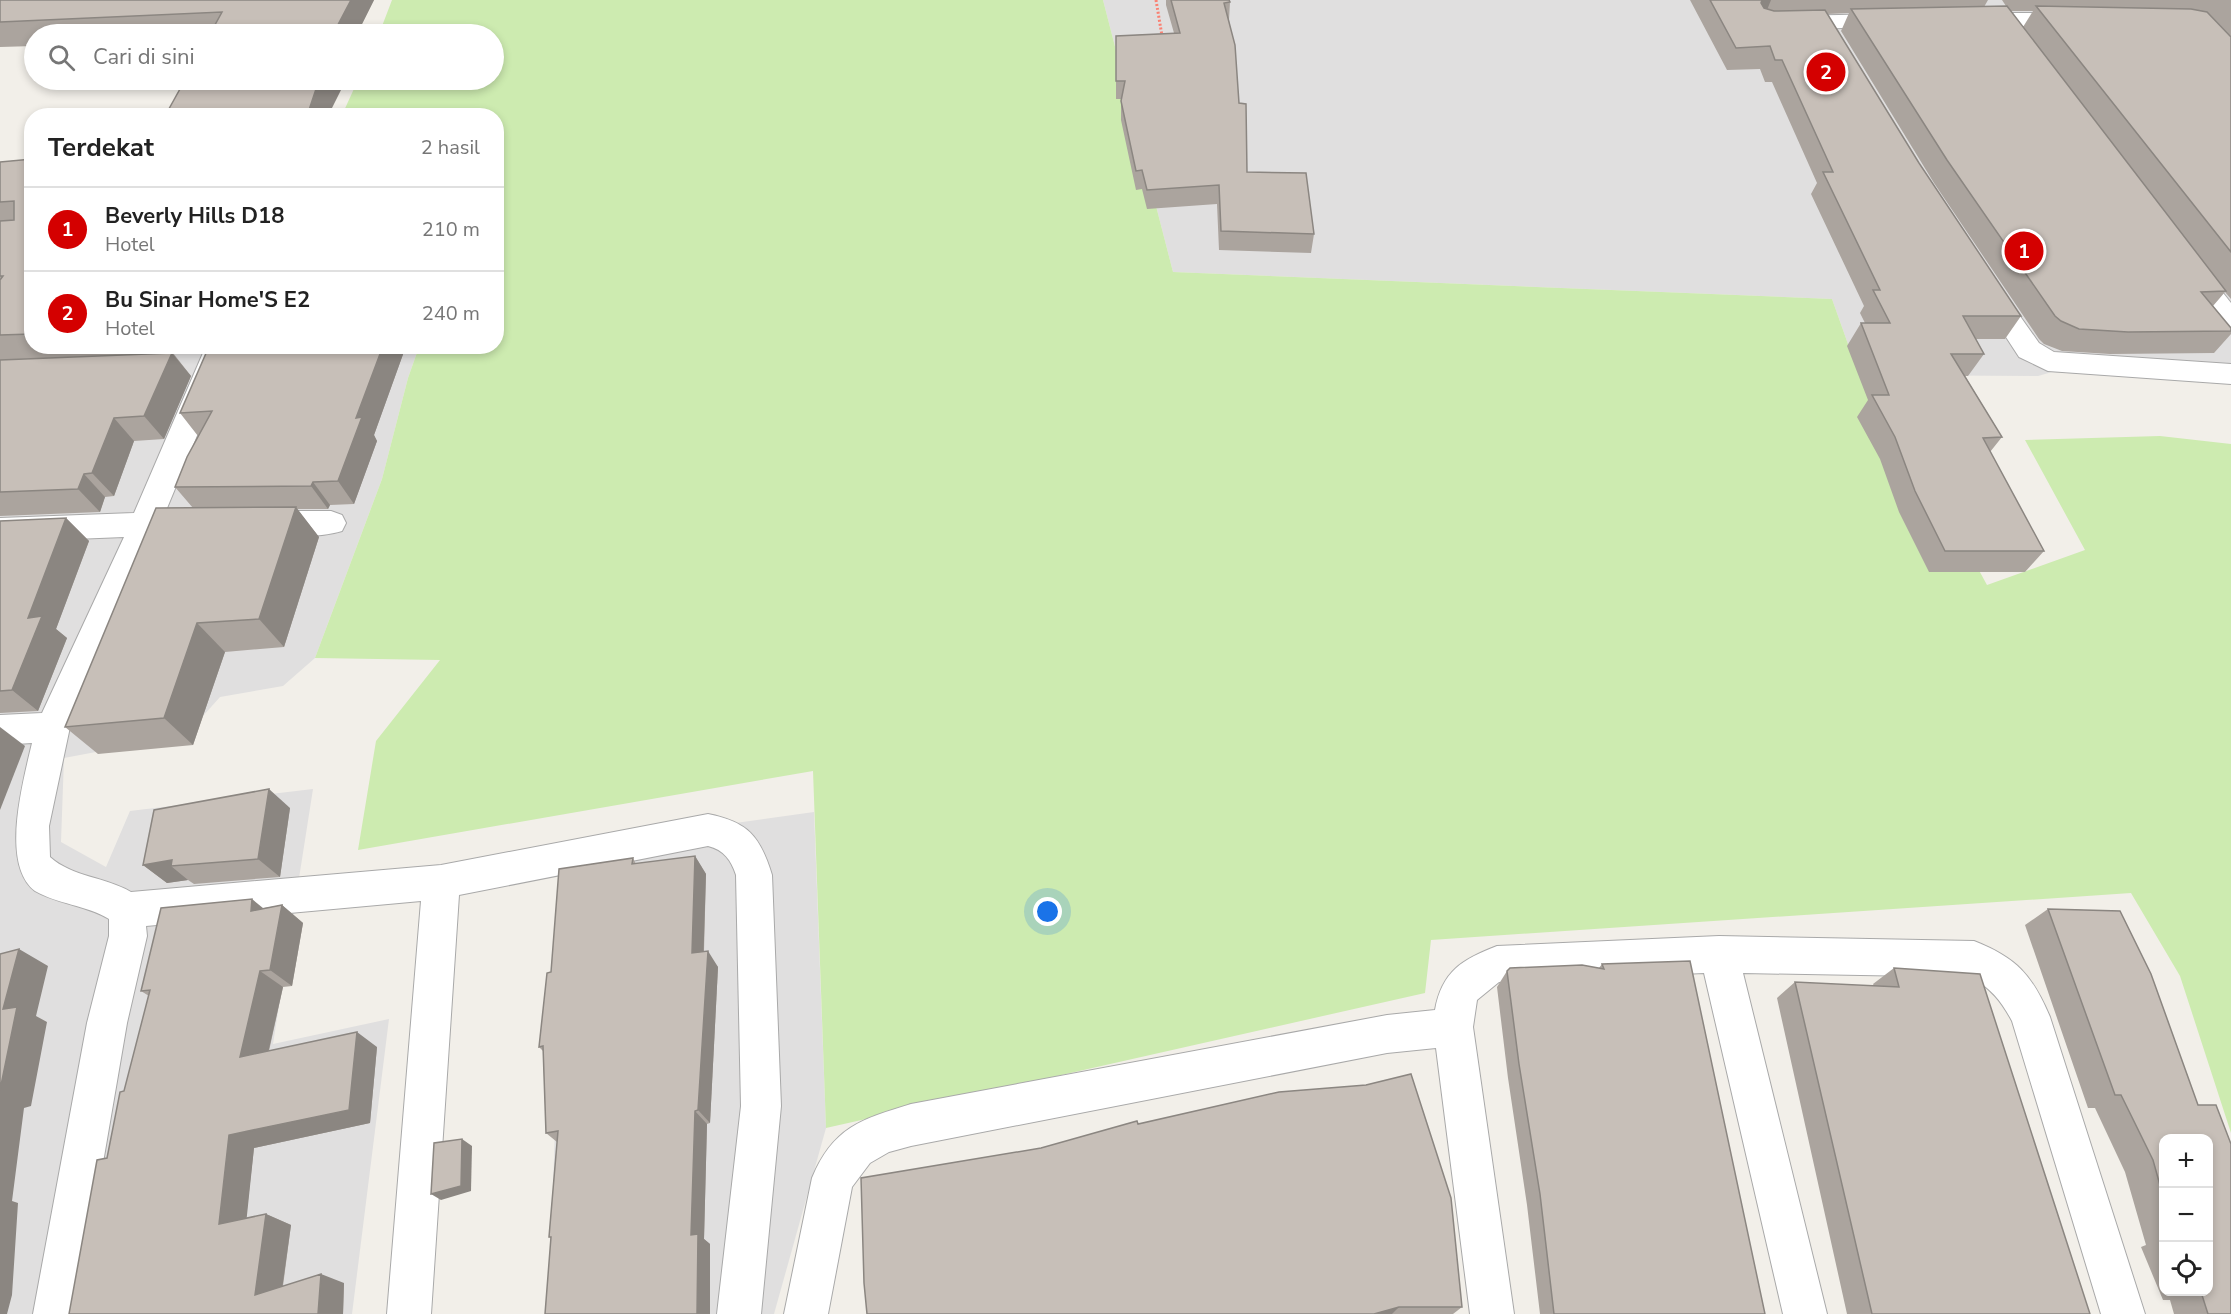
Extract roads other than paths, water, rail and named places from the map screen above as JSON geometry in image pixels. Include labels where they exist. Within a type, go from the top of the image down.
[{"type":"street","points":[[1995,10],[2022,45]]},
{"type":"street","points":[[1957,20],[1995,10],[2095,21]]},
{"type":"street","points":[[1765,24],[1912,21]]},
{"type":"street","points":[[1822,22],[1839,50]]},
{"type":"street","points":[[2176,250],[2231,322]]},
{"type":"street","points":[[1975,268],[2029,351],[2048,361],[2231,374]]},
{"type":"street","points":[[215,359],[145,525],[53,727],[31,826],[30,848],[34,866],[48,879],[106,897],[127,910],[441,882],[708,830],[723,832],[738,842],[748,853],[754,875],[756,901],[761,1106],[739,1314]]},
{"type":"street","points":[[238,524],[331,523]]},
{"type":"street","points":[[0,531],[191,524]]},
{"type":"street","points":[[0,730],[53,727]]},
{"type":"street","points":[[409,1314],[441,882]]},
{"type":"street","points":[[55,1314],[107,1023],[128,936],[127,910]]},
{"type":"street","points":[[1719,954],[1805,1314]]},
{"type":"street","points":[[1492,1314],[1453,1027],[1454,1006],[1465,983],[1485,969],[1497,964],[1719,954],[1974,959],[1998,970],[2008,979],[2030,1017],[2123,1314]]},
{"type":"street","points":[[806,1314],[833,1178],[855,1148],[881,1134],[911,1125],[1364,1039],[1453,1027]]},
{"type":"place","name":"Bu Sinar Home'S E2","points":[[1826,72]]},
{"type":"place","name":"Beverly Hills D18","points":[[2024,251]]}]
